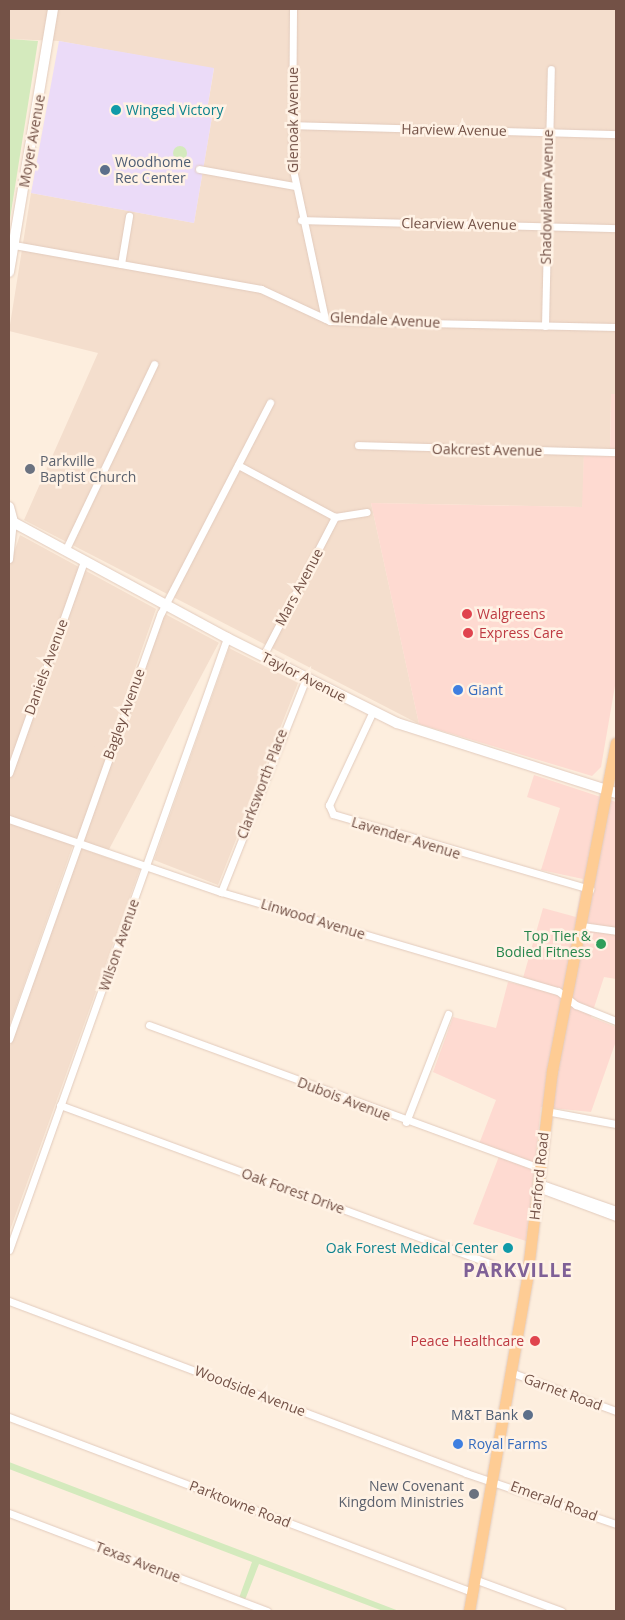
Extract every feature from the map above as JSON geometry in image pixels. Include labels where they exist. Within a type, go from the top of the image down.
[{"type":"main road","name":"Moyer Avenue","points":[[9,272],[53,9]]},
{"type":"main road","points":[[9,507],[11,521]]},
{"type":"main road","name":"Taylor Avenue","points":[[11,521],[227,638],[373,711],[436,738],[612,792]]},
{"type":"main road","name":"Harford Road","points":[[469,1611],[527,1277],[539,1186],[546,1112],[566,998],[612,792],[616,743]]},
{"type":"street","name":"Glenoak Avenue","points":[[293,9],[291,126],[294,186],[325,319]]},
{"type":"street","name":"Shadowlawn Avenue","points":[[545,326],[551,69]]},
{"type":"street","name":"Harview Avenue","points":[[291,126],[616,134]]},
{"type":"street","points":[[199,169],[294,186]]},
{"type":"street","points":[[121,264],[129,216]]},
{"type":"street","name":"Clearview Avenue","points":[[301,220],[616,228]]},
{"type":"street","name":"Glendale Avenue","points":[[14,245],[269,291],[325,319],[616,327]]},
{"type":"street","points":[[65,551],[154,364]]},
{"type":"street","name":"Bagley Avenue","points":[[9,1039],[165,605],[270,403]]},
{"type":"street","name":"Oakcrest Avenue","points":[[358,445],[616,452]]},
{"type":"street","points":[[238,465],[335,517],[367,512]]},
{"type":"street","name":"Mars Avenue","points":[[263,656],[335,517]]},
{"type":"street","points":[[9,558],[11,521]]},
{"type":"street","name":"Daniels Avenue","points":[[9,773],[84,561]]},
{"type":"street","name":"Wilson Avenue","points":[[9,1250],[227,638]]},
{"type":"street","name":"Clarksworth Place","points":[[221,892],[306,678]]},
{"type":"street","name":"Lavender Avenue","points":[[373,711],[329,805],[332,814],[590,889]]},
{"type":"street","name":"Linwood Avenue","points":[[9,819],[146,868],[221,892],[558,991],[566,998],[616,1021]]},
{"type":"street","points":[[582,926],[616,931]]},
{"type":"street","points":[[406,1122],[448,1014]]},
{"type":"street","name":"Dubois Avenue","points":[[149,1026],[406,1122],[540,1168]]},
{"type":"street","name":"Oak Forest Drive","points":[[60,1105],[527,1277]]},
{"type":"street","points":[[546,1112],[616,1124]]},
{"type":"street","points":[[539,1186],[616,1210]]},
{"type":"street","points":[[539,1186],[616,1217]]},
{"type":"street","name":"Woodside Avenue","points":[[9,1301],[492,1480]]},
{"type":"street","name":"Garnet Road","points":[[510,1372],[616,1411]]},
{"type":"street","name":"Parktowne Road","points":[[9,1416],[472,1592]]},
{"type":"street","name":"Emerald Road","points":[[492,1480],[616,1524]]},
{"type":"street","name":"Texas Avenue","points":[[9,1513],[267,1611]]},
{"type":"street","points":[[474,1579],[561,1611]]},
{"type":"shaded area","points":[[9,9],[616,9],[616,394],[611,395],[610,452],[584,451],[583,507],[371,503],[419,724],[24,520],[98,353],[9,331],[31,193],[194,223],[212,117],[206,116],[214,69],[59,41],[9,39]]},
{"type":"shaded area","points":[[59,41],[214,68],[206,116],[212,117],[194,223],[31,193]]},
{"type":"shaded area","points":[[611,394],[616,394],[616,680],[601,767],[592,776],[419,724],[371,503],[582,507],[584,451],[610,452]]},
{"type":"shaded area","points":[[20,535],[156,609],[9,1027],[9,567]]},
{"type":"shaded area","points":[[165,614],[219,643],[107,854],[53,825]]},
{"type":"shaded area","points":[[229,648],[298,683],[218,885],[154,860]]},
{"type":"shaded area","points":[[534,775],[616,802],[616,979],[604,977],[591,1017],[616,1027],[616,1041],[591,1112],[541,1107],[526,1241],[473,1224],[501,1151],[479,1144],[496,1100],[433,1072],[453,1017],[496,1028],[508,982],[521,985],[543,908],[576,917],[583,879],[541,870],[560,808],[527,797]]},
{"type":"shaded area","points":[[80,848],[140,869],[9,1233],[9,1048]]},
{"type":"green space","points":[[9,39],[38,41],[9,225]]},
{"type":"green space","points":[[177,146],[183,146],[187,153],[183,160],[177,160],[173,156],[173,150]]},
{"type":"green space","points":[[9,1462],[399,1611],[383,1611],[259,1564],[245,1600],[239,1598],[252,1562],[9,1469]]},
{"type":"place","name":"Winged Victory","points":[[116,110]]},
{"type":"place","name":"Woodhome Rec Center","points":[[105,170]]},
{"type":"place","name":"Parkville Baptist Church","points":[[30,469]]},
{"type":"place","name":"Walgreens","points":[[467,614]]},
{"type":"place","name":"Express Care","points":[[468,633]]},
{"type":"place","name":"Giant","points":[[458,690]]},
{"type":"place","name":"Top Tier & Bodied Fitness","points":[[601,944]]},
{"type":"place","name":"Oak Forest Medical Center","points":[[508,1248]]},
{"type":"place","name":"Peace Healthcare","points":[[535,1341]]},
{"type":"place","name":"M&T Bank","points":[[528,1415]]},
{"type":"place","name":"Royal Farms","points":[[458,1444]]},
{"type":"place","name":"New Covenant Kingdom Ministries","points":[[474,1494]]},
{"type":"district","name":"PARKVILLE","points":[[518,1271]]}]
